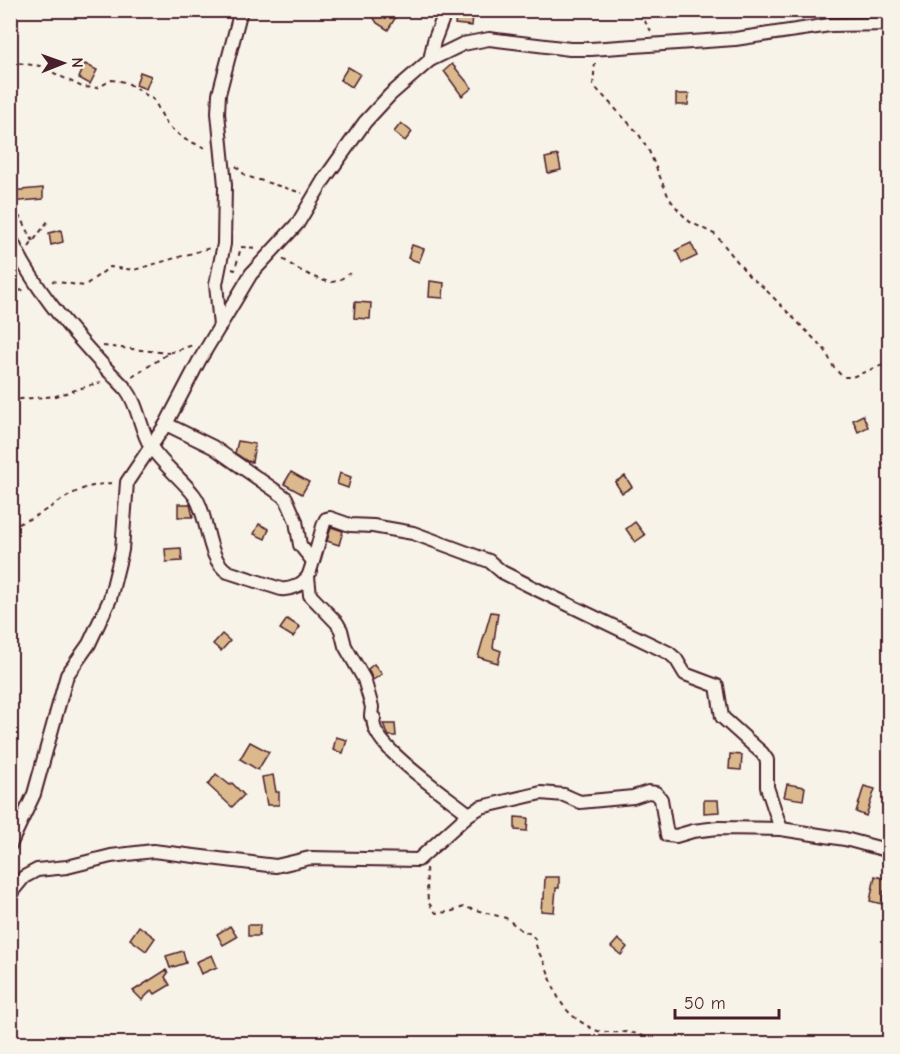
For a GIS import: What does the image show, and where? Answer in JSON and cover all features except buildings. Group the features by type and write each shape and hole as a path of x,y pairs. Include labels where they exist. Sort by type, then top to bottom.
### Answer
{"street":[{"path":"220,326 216,284 224,243 225,185 218,113 219,94 241,10"},
{"path":"430,60 434,41 446,10"},
{"path":"10,845 34,795 67,675 89,644 110,599 122,550 127,482 166,424 199,361 251,274 298,223 313,197 366,122 390,95 430,60 463,44 489,39 570,49 591,49 735,39 830,25 890,24"},
{"path":"10,237 35,282 88,348 127,391 135,405 151,447 194,495 201,506 207,537 222,569 287,590 308,577"},
{"path":"166,424 220,452 286,498 296,521 300,545 312,560"},
{"path":"470,814 395,756 375,732 372,723 374,718 371,716 372,707 364,679 345,646 341,630 310,595 308,577 326,519 330,518 350,525 373,526 413,533 489,561 502,572 669,653 686,674 717,686 722,717 765,756 767,788 782,829"},
{"path":"10,894 24,877 37,870 67,867 111,856 153,851 276,866 310,858 418,860 481,807 541,793 564,795 580,802 613,800 656,793 661,799 665,829 669,836 718,828 782,829 856,841 890,851"}],"path":[{"path":"630,10 642,17 659,44"},
{"path":"591,49 595,63 593,86 638,133 650,151 669,198 680,212 690,222 716,235 749,276 762,286 825,350 840,375 852,377 890,362"},
{"path":"10,62 40,66 82,87 97,88 112,80 126,82 154,100 167,125 184,139 222,154 246,176 313,197"},
{"path":"10,210 22,219 33,241"},
{"path":"21,260 48,221"},
{"path":"35,282 50,281 84,286 111,267 134,270 224,243"},
{"path":"219,266 235,270 241,247 272,250 293,267 329,282 340,280 350,273"},
{"path":"10,399 56,396 116,378 123,383 169,353 194,344"},
{"path":"88,348 109,345 169,353"},
{"path":"10,528 45,511 69,494 84,488 127,482"},
{"path":"418,860 427,869 428,902 433,911 436,913 450,912 464,907 510,920 535,939 536,950 546,967 560,1003 577,1020 596,1031 628,1031 656,1044"}]}
